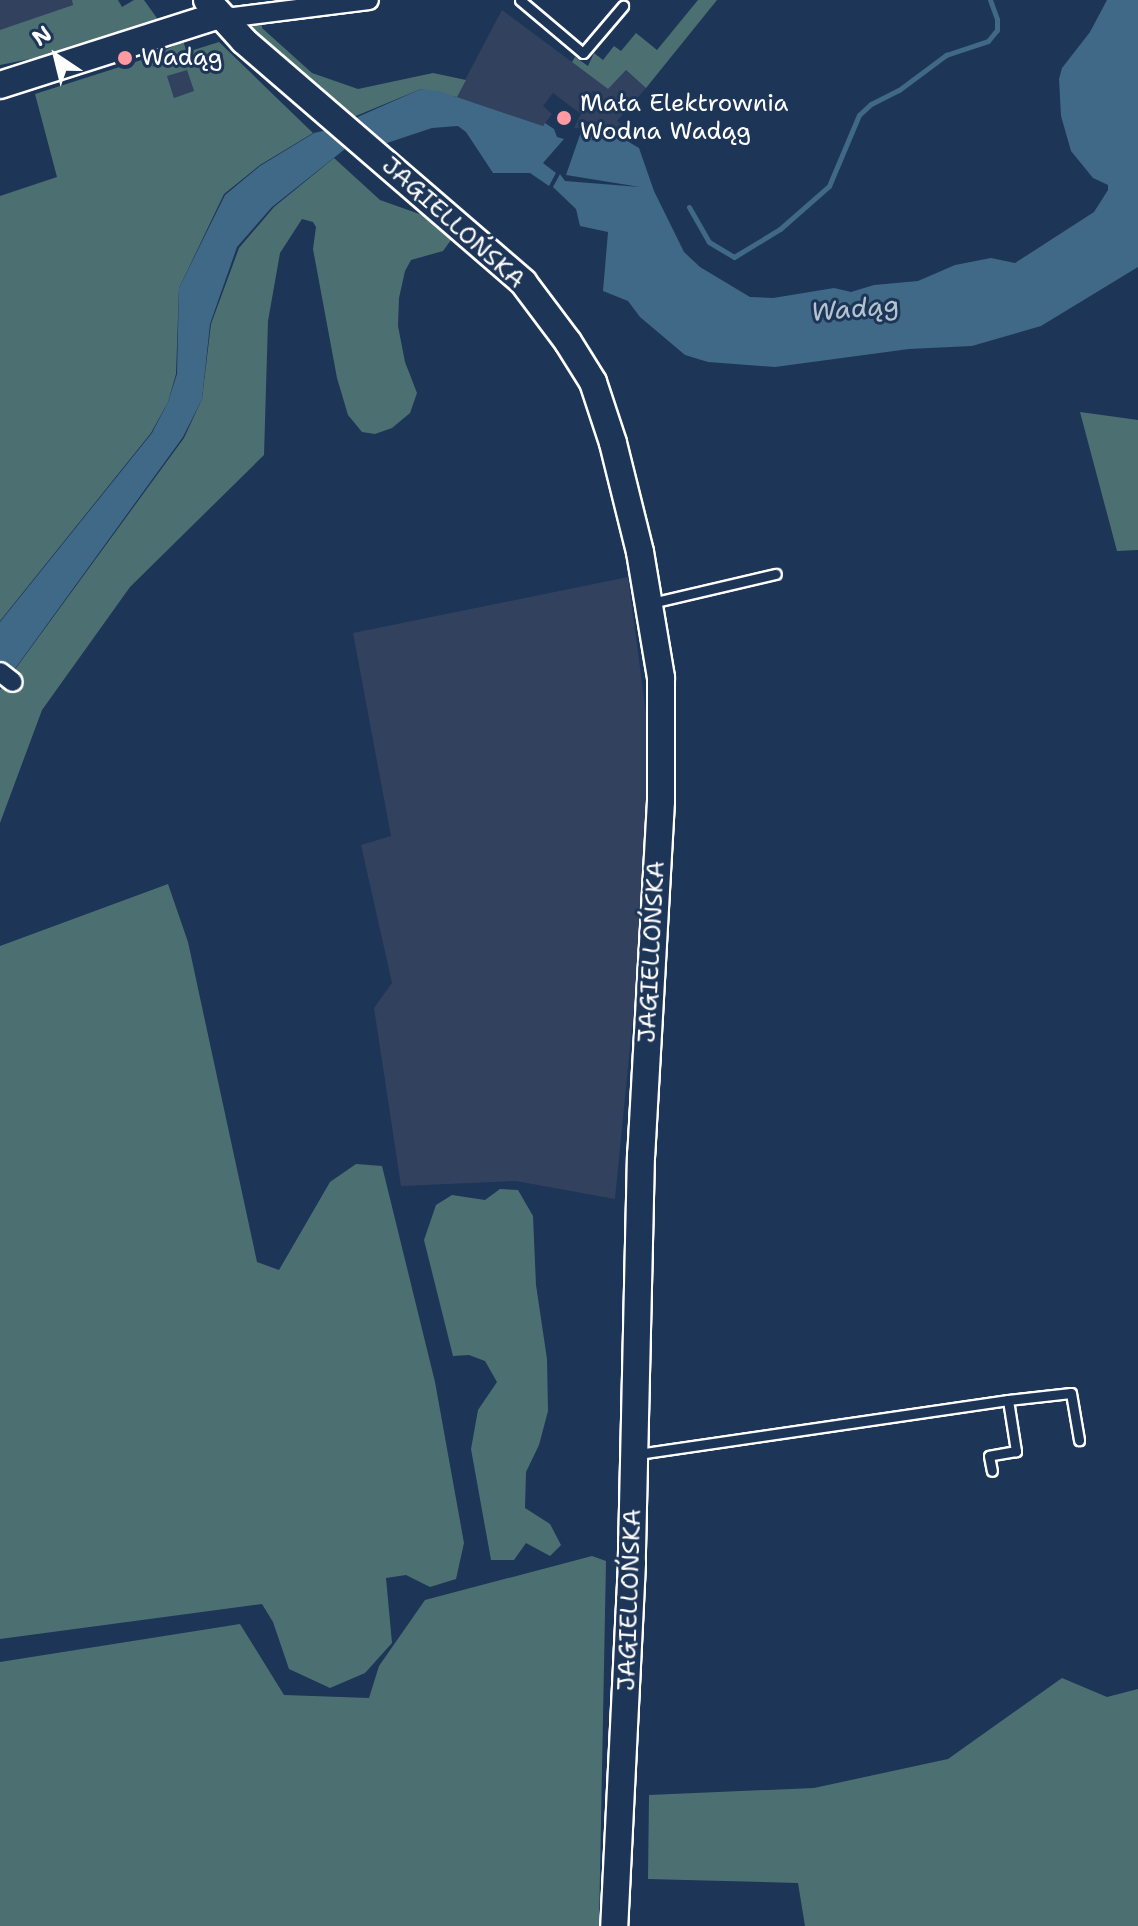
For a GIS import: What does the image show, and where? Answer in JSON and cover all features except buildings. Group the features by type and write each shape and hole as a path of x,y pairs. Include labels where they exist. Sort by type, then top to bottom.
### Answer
{"street":[{"path":"0,85 213,8 234,17 369,0"},
{"name":"JAGIELLOŃSKA","path":"213,8 315,103 523,282 580,360 610,430 650,603 661,678 661,801 641,1154 635,1455 614,1926"}],"lane":[{"path":"520,0 583,53 623,6"},
{"path":"650,603 776,574"},
{"path":"635,1455 1071,1393 1079,1440"},
{"path":"992,1471 989,1456 1016,1451 1008,1400"}],"shaded area":[{"path":"0,0 72,0 73,5 0,31"},
{"path":"502,10 607,88 626,70 646,88 617,121 635,135 629,143 605,128 574,128 581,114 553,93 543,106 552,114 543,126 456,97"},
{"path":"187,69 194,92 174,98 167,75"},
{"path":"628,577 650,743 643,916 615,1199 516,1181 401,1186 374,1008 392,983 361,845 391,836 353,633"}],"green space":[{"path":"72,0 118,0 122,7 134,0 144,0 159,21 55,54 0,65 0,30 73,5"},
{"path":"698,0 717,0 646,88 626,70 608,89 572,62 575,57 588,66 594,53 603,60 614,46 621,51 636,33 657,50"},
{"path":"262,22 262,28 312,73 358,89 433,73 466,80 457,97 421,89 351,118 251,30 253,25"},
{"path":"183,41 187,52 219,42 313,133 260,165 224,194 179,288 176,374 168,402 151,433 0,621 0,196 57,177 35,94 154,56","holes":["187,70 194,91 174,98 167,76"]},
{"path":"334,158 380,200 425,216 451,240 443,251 411,260 405,271 399,298 398,326 405,362 417,393 410,413 392,428 375,434 362,432 348,415 337,378 313,249 316,227 313,222 302,219 280,253 268,321 264,455 130,587 42,710 0,823 0,690 184,438 202,399 211,324 239,248 274,207"},
{"path":"1080,412 1138,420 1138,550 1117,551"},
{"path":"168,884 188,942 257,1262 279,1270 330,1182 356,1164 382,1166 435,1382 464,1543 456,1579 430,1587 406,1575 386,1578 392,1643 365,1673 330,1688 289,1669 273,1622 262,1604 0,1639 0,946"},
{"path":"500,1189 518,1190 533,1216 536,1285 547,1359 548,1411 539,1445 526,1472 525,1508 550,1524 561,1545 550,1556 526,1543 514,1560 491,1560 471,1449 478,1410 497,1382 485,1361 469,1355 453,1356 424,1240 436,1205 452,1195 485,1200"},
{"path":"592,1556 606,1561 599,1926 0,1926 0,1662 240,1624 284,1695 369,1698 379,1666 425,1600"},
{"path":"1062,1678 1107,1697 1138,1689 1138,1926 805,1926 798,1883 648,1879 649,1795 814,1788 948,1759"}],"water":[{"path":"1107,0 1138,0 1138,267 1041,326 972,346 909,349 775,367 708,362 685,355 640,317 628,301 603,291 608,232 580,226 576,209 553,187 560,174 565,181 640,187 566,175 582,129 605,128 639,148 654,191 684,252 700,267 750,297 773,298 834,288 851,292 874,285 918,281 955,265 991,258 1015,263 1094,212 1108,190 1108,185 1093,178 1071,151 1061,116 1059,79 1062,68 1090,32"},
{"path":"421,89 439,91 543,126 545,123 554,129 557,137 564,139 543,163 556,173 549,186 530,173 493,173 466,132 458,126 432,128 384,144 353,119"},
{"path":"327,130 345,149 272,207 237,247 210,324 202,399 183,437 14,670 0,664 0,622 152,433 168,402 177,374 179,288 225,195 260,166 314,133"}],"waterway":[{"path":"689,207 709,242 734,257 780,229 829,186 859,115 871,104 899,90 946,55 988,41 997,30 997,19 990,0"}],"place":[{"name":"Wadąg","path":"125,58"},
{"name":"Mała Elektrownia Wodna Wadąg","path":"564,118"}]}
